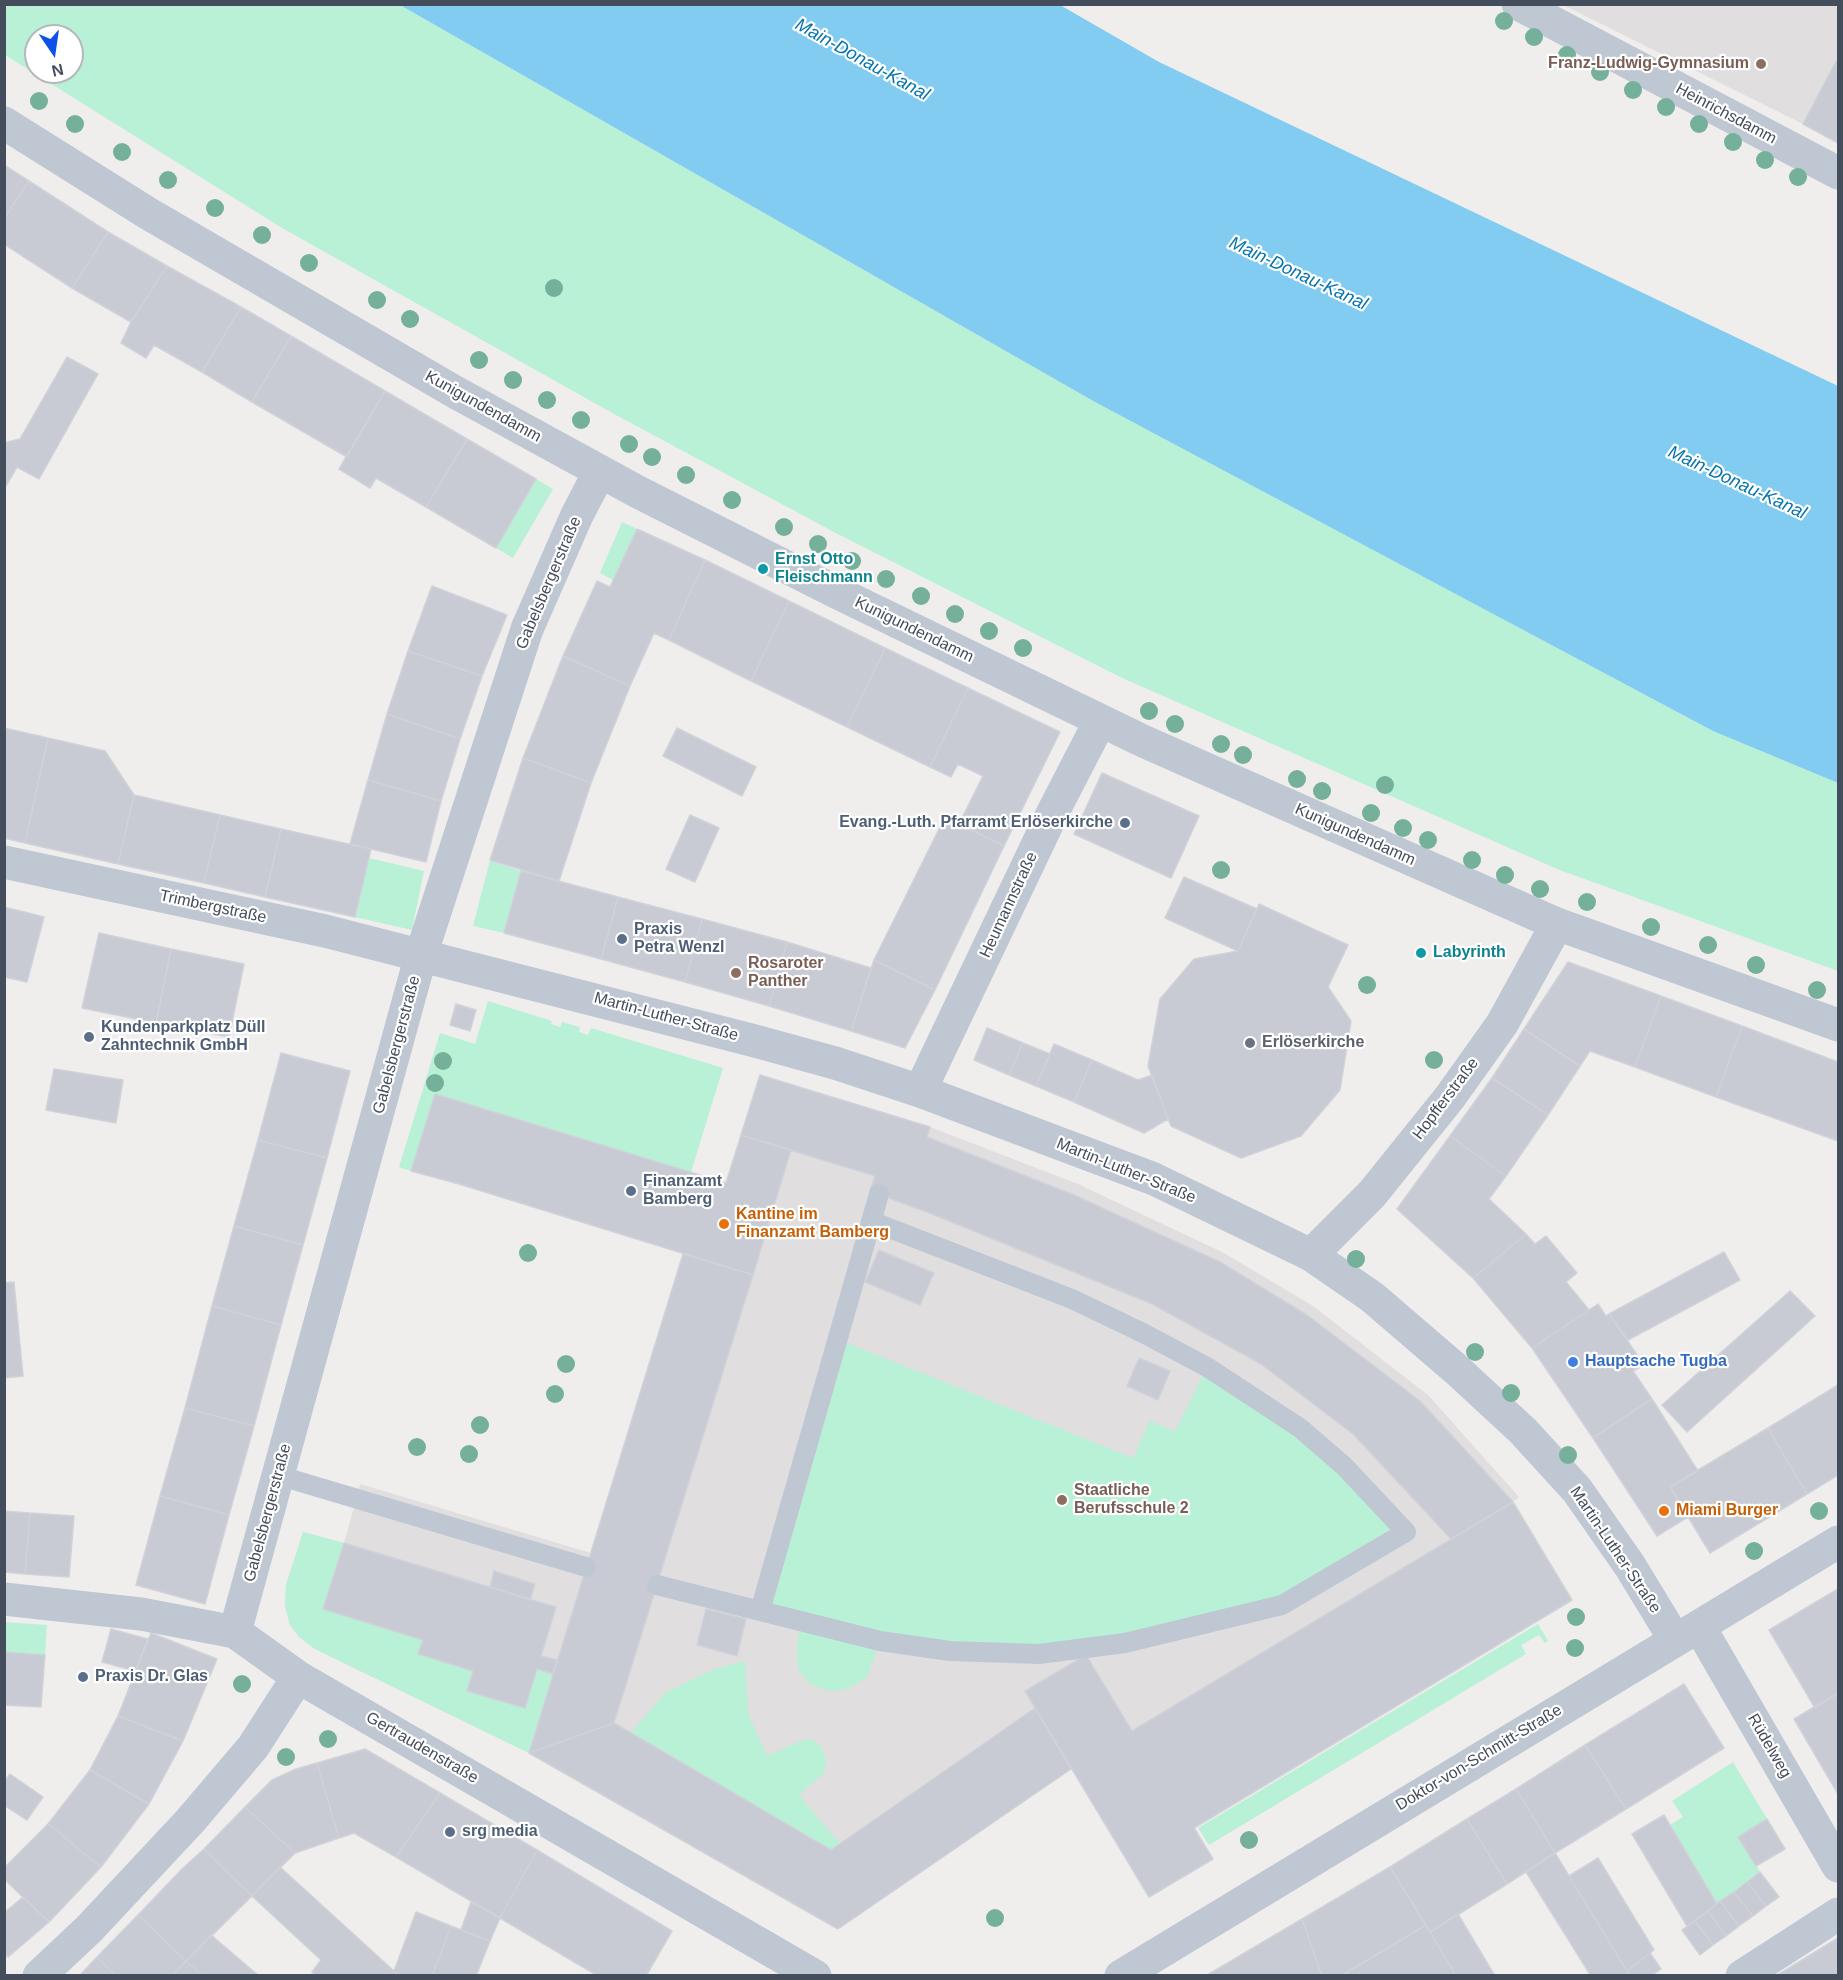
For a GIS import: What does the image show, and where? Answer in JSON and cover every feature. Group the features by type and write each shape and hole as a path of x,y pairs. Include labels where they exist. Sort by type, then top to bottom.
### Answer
{"street":[{"name":"Heinrichsdamm","path":"1518,4 1839,173"},
{"name":"Kunigundendamm","path":"4,123 149,214 455,392 638,492 828,588 1101,721 1557,924 1839,1025"},
{"name":"Gabelsbergerstraße","path":"235,1632 421,955 527,629 577,515 600,471"},
{"name":"Heumannstraße","path":"920,1091 1053,812 1101,721"},
{"name":"Trimbergstraße","path":"4,862 325,931 421,955"},
{"name":"Hopfferstraße","path":"1311,1255 1372,1194 1450,1097 1502,1024 1557,924"},
{"name":"Martin-Luther-Straße","path":"421,955 755,1041 835,1063 920,1091 1154,1179 1311,1255 1372,1297 1457,1370 1523,1431 1577,1490 1630,1566 1687,1633"},
{"name":"Doktor-von-Schmitt-Straße","path":"1121,1976 1839,1542"},
{"name":"Gertraudenstraße","path":"4,1599 141,1614 235,1632 298,1677 815,1976"},
{"name":"Rüdelweg","path":"1687,1633 1839,1866"},
{"path":"39,1976 89,1929 197,1812 253,1746 298,1677"},
{"path":"1742,1976 1839,1914"}],"lane":[{"path":"760,1611 879,1194"},
{"path":"657,1585 880,1641 950,1651 1039,1654 1125,1643 1282,1605 1406,1532 1344,1466 1299,1428 1207,1367 1072,1299 871,1221"},
{"path":"278,1475 586,1567"}],"shaded area":[{"name":"Franz-Ludwig-Gymnasium","path":"1563,5 1838,5 1838,143 1803,124"},
{"name":"Staatliche Berufsschule 2","path":"760,1075 930,1127 1078,1184 1224,1253 1313,1306 1428,1395 1519,1497 1513,1502 1572,1600 1195,1828 1213,1859 1149,1897 1071,1769 838,1929 529,1753 315,1649 299,1637 290,1625 285,1606 286,1585 303,1532 344,1543 360,1484 591,1553 753,1275 791,1150 741,1135"}],"green space":[{"path":"4,5 400,5 1095,402 1713,731 1838,783 1838,971 1557,869 1120,677 832,531 616,415 282,228 51,84 84,84 84,24 24,24 24,67 5,55"},
{"path":"536,479 553,489 513,558 496,548"},
{"path":"622,522 637,529 613,580 600,573"},
{"path":"369,858 424,871 412,930 355,917"},
{"path":"490,860 521,871 504,933 473,926"},
{"path":"488,1001 552,1021 551,1024 560,1027 562,1022 580,1027 579,1032 588,1035 591,1028 723,1068 691,1172 435,1094 411,1171 399,1167 440,1033 475,1044"},
{"path":"837,1339 1133,1458 1150,1420 1175,1432 1207,1367 1250,1394 1406,1532 1282,1605 1039,1654 880,1641 867,1677 848,1689 829,1691 810,1684 798,1669 797,1644 801,1622 760,1611"},
{"path":"303,1532 344,1543 323,1609 423,1640 418,1654 473,1671 467,1691 524,1708 537,1669 553,1674 529,1753 315,1649 299,1637 290,1625 285,1606 286,1585"},
{"path":"4,1622 47,1625 45,1655 5,1652"},
{"path":"1538,1624 1548,1641 1545,1643 1539,1635 1521,1645 1526,1654 1209,1845 1198,1828"},
{"path":"745,1661 748,1713 767,1756 809,1739 818,1743 823,1750 826,1762 824,1773 799,1795 840,1844 831,1850 631,1733 665,1693 712,1670"},
{"path":"1733,1762 1767,1819 1738,1837 1760,1872 1717,1904 1670,1825 1683,1817 1672,1801"}],"water":[{"name":"Main-Donau-Kanal","path":"400,5 1060,5 1159,62 1838,386 1838,783 1713,731 1095,402"}],"building":[{"path":"1836,61 1838,63 1838,143 1803,124"},
{"path":"4,165 29,181 4,219"},
{"path":"29,181 108,232 72,288 4,244 4,219"},
{"path":"108,232 167,266 131,322 72,288"},
{"path":"167,266 241,307 202,372 154,345 146,358 121,343 131,322"},
{"path":"241,307 291,336 252,402 202,372"},
{"path":"291,336 385,391 347,457 252,402"},
{"path":"67,357 98,374 39,479 17,467 6,486 4,443 20,439"},
{"path":"385,391 467,439 426,507 376,478 370,488 339,469"},
{"path":"467,439 536,479 496,548 426,507"},
{"path":"637,529 705,560 669,640 654,633 630,686 563,656 597,581 610,587"},
{"path":"705,560 789,601 751,681 669,640"},
{"path":"432,586 507,615 482,676 408,651"},
{"path":"789,601 885,648 847,727 751,681"},
{"path":"885,648 968,688 930,767 847,727"},
{"path":"408,651 482,676 460,739 387,714"},
{"path":"563,656 630,686 591,783 523,758"},
{"path":"968,688 1060,732 1004,846 959,824 983,776 958,764 951,777 930,767"},
{"path":"387,714 460,739 441,801 368,780"},
{"path":"4,728 48,738 25,843 4,838"},
{"path":"677,728 756,767 742,796 663,756"},
{"path":"48,738 105,751 134,795 118,864 25,843"},
{"path":"523,758 591,783 559,881 490,860"},
{"path":"1102,773 1199,816 1171,878 1074,834"},
{"path":"368,780 441,801 426,862 350,844"},
{"path":"134,795 220,815 204,883 118,864"},
{"path":"220,815 281,829 265,897 204,883"},
{"path":"690,815 719,828 695,882 666,869"},
{"path":"945,817 1004,846 935,990 874,960"},
{"path":"281,829 371,849 355,917 265,897"},
{"path":"521,871 618,897 601,959 504,933"},
{"path":"1184,877 1257,909 1238,951 1165,918"},
{"path":"618,897 702,919 685,982 601,959"},
{"name":"Erlöserkirche","path":"1259,904 1348,945 1328,987 1351,1021 1340,1090 1301,1136 1241,1158 1171,1126 1148,1066 1160,999 1194,959 1238,951"},
{"path":"4,907 44,917 27,982 4,977"},
{"path":"702,919 787,942 769,1006 685,982"},
{"path":"99,933 171,949 156,1023 82,1008"},
{"path":"787,942 871,968 851,1031 769,1006"},
{"path":"171,949 244,964 229,1037 156,1023"},
{"path":"874,960 935,990 905,1048 851,1031"},
{"path":"1568,962 1661,996 1635,1067 1590,1051 1580,1066 1524,1029"},
{"path":"1661,996 1742,1026 1716,1097 1635,1067"},
{"path":"456,1004 476,1010 470,1031 450,1025"},
{"path":"1742,1026 1838,1062 1838,1141 1716,1097"},
{"path":"987,1028 1023,1043 1009,1075 974,1060"},
{"path":"1524,1029 1580,1066 1548,1115 1492,1078"},
{"path":"1023,1043 1050,1054 1036,1086 1009,1075"},
{"path":"1054,1044 1092,1060 1074,1102 1036,1086"},
{"path":"281,1053 350,1071 327,1158 258,1140"},
{"path":"1092,1060 1138,1080 1152,1075 1168,1119 1144,1133 1074,1102"},
{"path":"54,1069 123,1080 116,1123 46,1110"},
{"path":"760,1075 930,1127 927,1137 1074,1195 1220,1262 1307,1315 1420,1401 1513,1502 1451,1539 1353,1434 1261,1364 1152,1304 870,1191 875,1176 741,1135"},
{"path":"1492,1078 1548,1115 1506,1176 1450,1136"},
{"name":"Finanzamt Bamberg","path":"435,1094 726,1183 741,1135 791,1150 753,1275 411,1171"},
{"path":"1450,1136 1506,1176 1489,1199 1526,1234 1473,1278 1397,1209"},
{"path":"258,1140 327,1158 303,1245 234,1226"},
{"path":"234,1226 303,1245 281,1325 212,1306"},
{"path":"1526,1234 1535,1244 1546,1236 1577,1273 1566,1282 1589,1310 1532,1348 1473,1278"},
{"path":"879,1250 934,1273 920,1305 865,1282"},
{"path":"1724,1252 1740,1280 1628,1340 1609,1314"},
{"path":"683,1254 753,1275 614,1723 529,1753"},
{"path":"14,1282 23,1376 4,1378 4,1283"},
{"path":"1790,1291 1815,1316 1687,1432 1662,1405"},
{"path":"1598,1304 1606,1316 1609,1314 1644,1365 1633,1371 1652,1399 1593,1438 1532,1348"},
{"path":"212,1306 281,1325 254,1426 185,1408"},
{"path":"1139,1358 1170,1371 1158,1400 1127,1386"},
{"path":"1838,1385 1838,1475 1807,1494 1768,1428"},
{"path":"1652,1399 1698,1471 1670,1487 1688,1517 1657,1536 1593,1438"},
{"path":"185,1408 254,1426 229,1515 160,1496"},
{"path":"1768,1428 1807,1494 1710,1553 1670,1487"},
{"path":"160,1496 229,1515 205,1604 136,1585"},
{"path":"1513,1502 1572,1600 1194,1828 1213,1859 1149,1897 1025,1691 1086,1655 1132,1731"},
{"path":"4,1511 30,1513 25,1574 4,1572"},
{"path":"30,1513 74,1516 69,1577 25,1574"},
{"path":"344,1543 556,1607 541,1656 557,1660 553,1674 537,1669 525,1708 467,1691 473,1671 418,1654 423,1640 323,1609"},
{"path":"494,1571 535,1584 530,1600 490,1587"},
{"path":"1838,1589 1838,1693 1815,1708 1769,1630"},
{"path":"706,1609 746,1619 737,1656 697,1645"},
{"path":"111,1629 148,1639 135,1671 102,1662"},
{"path":"151,1633 217,1659 183,1741 118,1716"},
{"path":"4,1652 45,1655 41,1707 4,1705"},
{"path":"1684,1684 1724,1748 1626,1809 1585,1745"},
{"path":"1838,1693 1838,1794 1794,1719"},
{"path":"1035,1708 1071,1769 838,1929 529,1753 614,1723 831,1850"},
{"path":"118,1716 183,1741 149,1804 90,1770"},
{"path":"1585,1745 1626,1809 1555,1853 1516,1789"},
{"path":"365,1749 440,1793 396,1857 354,1833 339,1838 317,1763"},
{"path":"317,1763 339,1838 295,1853 245,1807 272,1780 296,1769"},
{"path":"90,1770 149,1804 101,1867 48,1824"},
{"path":"10,1774 43,1797 27,1820 4,1805 4,1782"},
{"path":"1516,1789 1555,1853 1507,1884 1467,1819"},
{"path":"440,1793 537,1850 500,1918 396,1857"},
{"path":"245,1807 295,1853 252,1896 204,1849"},
{"path":"1664,1815 1717,1904 1687,1926 1632,1834"},
{"path":"1467,1819 1507,1884 1430,1932 1390,1867"},
{"path":"1767,1819 1785,1849 1756,1866 1738,1837"},
{"path":"48,1824 101,1867 49,1922 4,1879 4,1868"},
{"path":"204,1849 252,1896 186,1961 138,1915"},
{"path":"537,1850 672,1931 646,1976 598,1976 500,1918"},
{"path":"1555,1853 1630,1976 1591,1976 1526,1872"},
{"path":"1598,1858 1654,1950 1627,1971 1569,1876"},
{"path":"280,1867 399,1976 316,1976 312,1972 321,1960 252,1896"},
{"path":"1390,1867 1426,1925 1341,1976 1322,1976 1302,1919"},
{"path":"1760,1872 1779,1897 1766,1906 1747,1882"},
{"path":"1747,1882 1766,1906 1753,1916 1734,1892"},
{"path":"1734,1892 1753,1916 1739,1926 1720,1901"},
{"path":"23,1897 49,1922 8,1957 4,1951 4,1913"},
{"path":"1720,1901 1739,1926 1726,1936 1708,1911"},
{"path":"471,1902 500,1918 490,1941 461,1930"},
{"path":"1708,1911 1726,1936 1713,1945 1695,1921"},
{"path":"416,1912 451,1926 432,1976 399,1976 394,1971"},
{"path":"1458,1914 1495,1976 1456,1976 1430,1932"},
{"path":"138,1915 186,1961 172,1976 116,1976 97,1957"},
{"path":"1302,1919 1322,1976 1210,1976 1209,1974"},
{"path":"1695,1921 1713,1945 1700,1955 1682,1930"},
{"path":"1426,1925 1456,1976 1349,1976 1347,1972"},
{"path":"451,1926 490,1941 476,1976 432,1976"},
{"path":"211,1935 259,1976 203,1976 186,1961"},
{"path":"1838,1938 1838,1976 1776,1976"},
{"path":"1650,1953 1661,1969 1651,1976 1630,1976 1627,1971"},
{"path":"97,1957 116,1976 79,1976"},
{"path":"186,1961 203,1976 172,1976"}],"place":[{"name":"Franz-Ludwig-Gymnasium","path":"1761,64"},
{"name":"Ernst Otto Fleischmann","path":"763,569"},
{"name":"Evang.-Luth. Pfarramt Erlöserkirche","path":"1125,823"},
{"name":"Praxis Petra Wenzl","path":"622,939"},
{"name":"Labyrinth","path":"1421,953"},
{"name":"Rosaroter Panther","path":"736,973"},
{"name":"Kundenparkplatz Düll Zahntechnik GmbH","path":"89,1037"},
{"name":"Erlöserkirche","path":"1250,1043"},
{"name":"Finanzamt Bamberg","path":"631,1191"},
{"name":"Kantine im Finanzamt Bamberg","path":"724,1224"},
{"name":"Hauptsache Tugba","path":"1573,1362"},
{"name":"Staatliche Berufsschule 2","path":"1062,1500"},
{"name":"Miami Burger","path":"1664,1511"},
{"name":"Praxis Dr. Glas","path":"83,1677"},
{"name":"srg media","path":"450,1832"}]}
